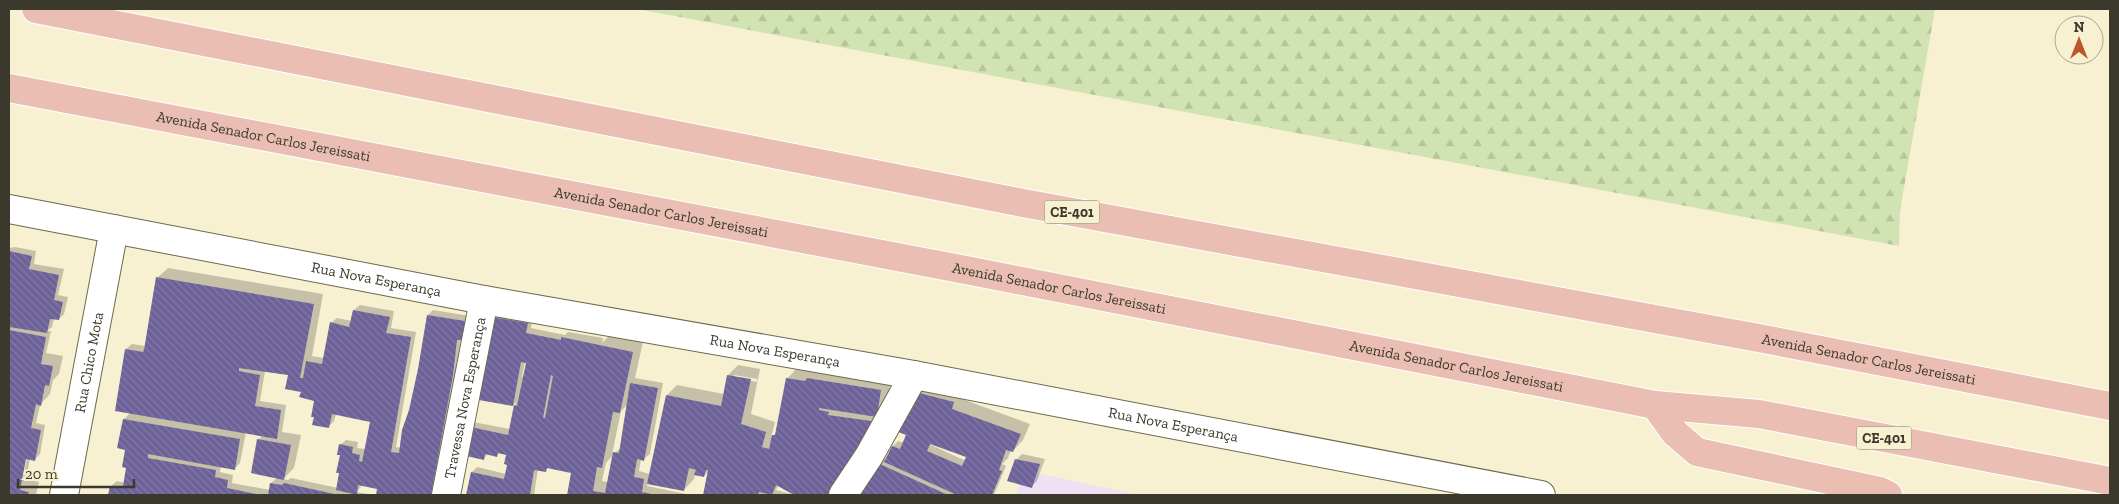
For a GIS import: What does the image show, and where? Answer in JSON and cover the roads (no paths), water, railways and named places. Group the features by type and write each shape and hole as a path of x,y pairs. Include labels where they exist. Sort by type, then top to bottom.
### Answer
{"main road":[{"name":"Avenida Senador Carlos Jereissati","path":"36,9 1023,203 1755,337 2110,406"},
{"name":"Avenida Senador Carlos Jereissati","path":"9,88 971,271 1656,405 1758,414 2110,482"},
{"path":"1656,405 1675,434 1697,452 1880,491 1888,495"}],"street":[{"name":"Rua Nova Esperança","path":"9,209 484,300 914,375 1541,495"},
{"name":"Rua Chico Mota","path":"64,495 114,230"},
{"name":"Travessa Nova Esperança","path":"446,495 484,300"},
{"path":"844,495 869,456 914,375"}]}
